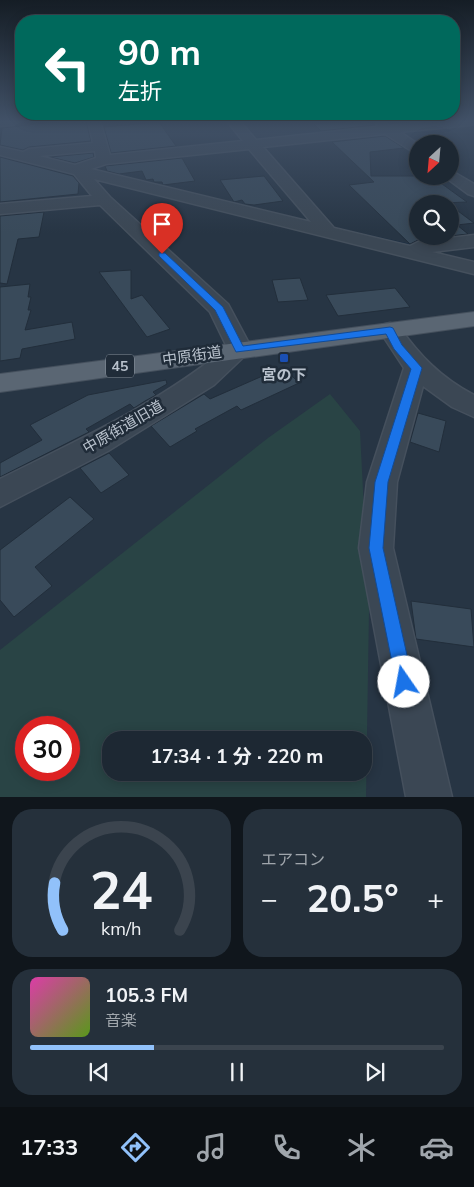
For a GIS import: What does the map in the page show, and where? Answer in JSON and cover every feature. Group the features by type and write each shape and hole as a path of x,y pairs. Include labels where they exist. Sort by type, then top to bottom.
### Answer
{"main road":[{"name":"中原街道","path":"0,383 474,319"}],"street":[{"path":"32,158 324,227 402,250 474,268"},
{"path":"79,169 104,160 122,158"},
{"path":"264,158 324,227"},
{"path":"79,169 104,200 220,309 240,350"},
{"path":"459,180 474,191"},
{"path":"0,208 104,200"},
{"path":"402,250 474,240"},
{"path":"390,330 398,347 416,368 474,407"},
{"name":"中原街道旧道","path":"0,494 98,443 205,379 240,350"},
{"path":"416,368 382,482 376,548 429,797"}],"green space":[{"path":"330,394 360,431 369,609 367,731 102,731 102,781 366,781 366,797 0,797 0,650 268,438"}],"building":[{"path":"0,158 73,176 79,183 78,194 0,202"},
{"path":"55,158 90,158 75,163"},
{"path":"182,158 195,181 163,185 162,182 154,182 153,179 146,180 142,171 119,174 107,171 105,166"},
{"path":"349,158 370,158 371,176 409,176 409,185 443,185 457,195 409,195 409,243 349,185 374,182"},
{"path":"264,176 283,201 254,205 245,204 242,200 234,202 220,180"},
{"path":"459,196 467,202 459,202"},
{"path":"44,212 39,237 18,239 7,284 0,283 0,216"},
{"path":"459,212 474,223 459,225"},
{"path":"459,227 468,234 459,235"},
{"path":"131,270 131,299 142,295 170,329 147,337 99,272"},
{"path":"300,278 308,300 278,302 272,280"},
{"path":"30,284 28,297 31,297 28,310 31,310 25,330 72,322 75,339 22,349 20,358 0,361 0,287"},
{"path":"395,288 410,307 338,316 326,295"},
{"path":"283,367 299,383 241,410 237,406 195,429 197,431 170,447 151,426 204,394 210,399"},
{"path":"166,380 167,384 153,392 156,395 134,408 130,404 86,429 89,432 0,477 0,463 42,440 30,425 88,395"},
{"path":"418,413 446,421 439,452 410,442"},
{"path":"109,453 129,475 101,493 80,468"},
{"path":"70,497 94,519 35,567 52,586 14,617 0,600 0,550"},
{"path":"411,601 471,609 474,647 416,639"}],"waterway":[{"path":"288,217 415,247"}],"place":[{"name":"宮の下","path":"284,358"}],"route":[{"path":"162,254 220,309 230,326 240,350 390,330 398,347 416,368 382,482 376,548 404,682"}]}
